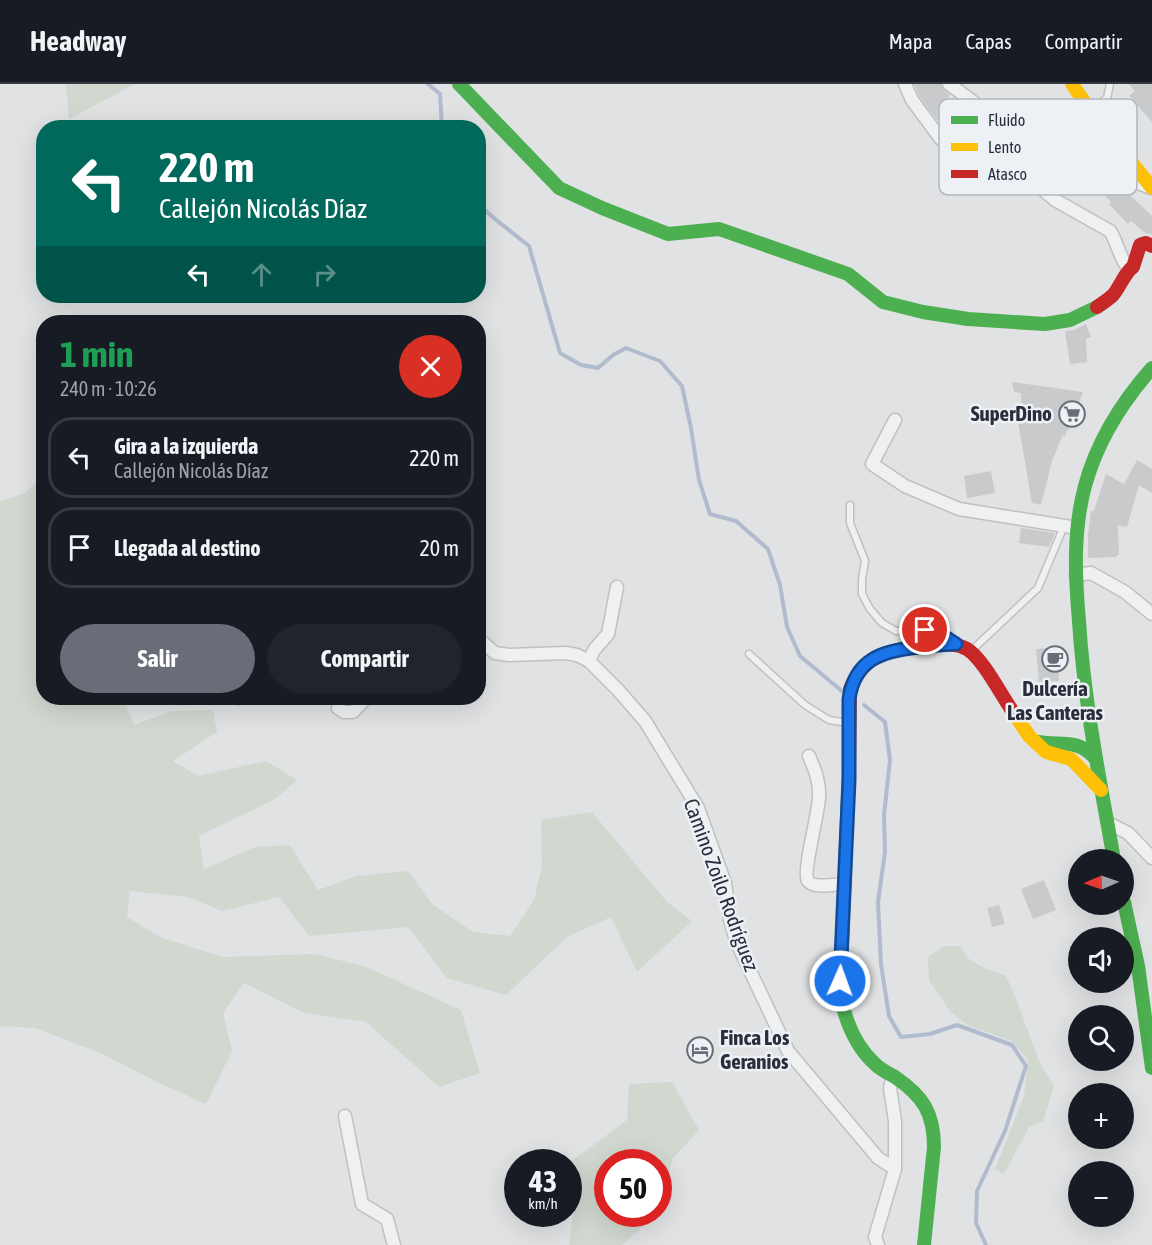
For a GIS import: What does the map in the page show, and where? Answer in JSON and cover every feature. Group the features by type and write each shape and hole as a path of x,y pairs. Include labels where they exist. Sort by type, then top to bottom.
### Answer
{"main road":[{"path":"459,84 559,188 668,234 719,230 848,274 882,302 923,312 968,319 1045,324 1070,320 1096,308 1112,296 1136,262 1140,245 1146,243 1152,246"},
{"path":"1072,84 1082,99"},
{"path":"1137,169 1152,188"},
{"path":"1112,849 1091,748 1071,527 1092,464 1107,432 1125,402 1152,368"},
{"path":"924,1245 935,1133 933,1122 928,1109 913,1090 877,1066 870,1058 854,1035 843,1011 840,981 849,780 849,699 854,679 860,670 874,658 887,652 897,649 956,644 971,651 978,659 1029,736 1046,752 1071,759 1101,790"},
{"path":"1069,742 1089,716"},
{"path":"1037,742 1054,744 1069,742 1091,748"},
{"path":"1071,759 1091,748"},
{"path":"1127,915 1138,966 1152,1068"}],"street":[{"path":"905,84 912,100 939,137"},
{"path":"949,84 969,99"},
{"path":"1137,182 1152,188"},
{"path":"1049,195 1110,231 1129,269"},
{"path":"895,420 872,464 905,486 959,509 1071,527"},
{"path":"1076,575 1091,573 1125,592 1152,614"},
{"path":"589,661 594,650 608,634 617,587"},
{"name":"Camino Zoilo Rodríguez","path":"486,645 495,653 509,655 566,653 577,655 589,661 645,721 698,808 724,883 729,920 736,941 788,1051 878,1158 895,1169"},
{"path":"339,705 338,708 344,712 353,712 360,705"},
{"path":"809,756 817,775 819,797 807,880 815,885 844,884"},
{"path":"1108,823 1128,833 1152,858"},
{"path":"878,1245 875,1237 895,1169 895,1121 890,1088 894,1076"},
{"path":"345,1116 362,1204 387,1219 394,1245"}],"lane":[{"path":"1106,99 1110,84"},
{"path":"850,505 850,523 865,561 862,594 870,609 882,623 896,631 925,630 942,635 956,644"},
{"path":"971,651 1038,588 1071,527"},
{"path":"749,654 805,705 829,720 849,723"}],"shaded area":[{"path":"66,84 133,84 133,85 69,119"},
{"path":"36,483 36,705 126,705 134,725 172,711 213,710 217,732 173,761 198,776 266,761 297,780 275,799 199,836 204,869 255,847 290,845 318,890 357,876 408,871 432,904 473,932 510,936 534,900 542,866 541,820 592,812 667,902 692,921 637,972 611,917 567,937 506,995 447,978 408,927 309,936 279,897 222,911 188,897 130,891 127,917 160,937 222,957 316,954 366,967 461,1010 480,1073 439,1087 366,1022 304,1013 244,983 223,1013 232,1051 206,1104 103,1054 35,1028 0,1026 0,501 23,494"},
{"path":"944,946 960,946 969,959 984,968 1006,976 1039,1061 1054,1086 1043,1122 1029,1127 1004,1174 995,1169 1024,1096 1028,1060 1012,1041 967,1025 949,1010 929,980 928,957"},
{"path":"672,1082 699,1130 672,1162 672,1149 594,1149 594,1227 642,1227 622,1245 569,1245 571,1227 582,1227 582,1153 627,1120 629,1084"}],"building":[{"path":"914,84 941,84 950,95 947,99 939,99 939,122 919,96"},
{"path":"1129,84 1152,84 1152,122 1137,105 1137,99 1132,99 1129,96 1135,91"},
{"path":"1104,195 1130,195 1152,216 1152,234 1145,233 1131,221 1128,224 1109,204 1111,202"},
{"path":"1086,324 1091,337 1086,339 1087,362 1070,364 1065,331 1074,330"},
{"path":"1012,382 1083,392 1068,431 1065,436 1063,435 1052,461 1041,505 1032,503 1018,422 1022,422 1021,393 1014,392"},
{"path":"1137,460 1152,469 1152,493 1139,485 1127,527 1118,525 1119,555 1088,558 1091,511 1094,511 1106,474 1124,484"},
{"path":"991,471 995,493 967,498 964,476"},
{"path":"1021,528 1054,533 1049,547 1019,543"},
{"path":"1056,647 1059,681 1039,682 1036,649"},
{"path":"1044,880 1056,910 1033,919 1021,889"},
{"path":"999,905 1005,924 992,927 987,908"}],"waterway":[{"path":"428,84 440,94 442,120"},
{"path":"486,211 529,246 560,353 581,365 598,368 613,355 626,348 660,361 682,386 699,480 710,514 736,521 768,549 780,585 787,627 800,656 843,692"},
{"path":"864,705 885,722 890,760 884,815 885,852 878,902 881,964 889,1016 901,1037 930,1034 957,1025 1012,1045 1026,1066 1005,1131 977,1191 976,1223 986,1245"}],"traffic: fast":[{"path":"459,84 559,188 668,234 719,229 848,274 883,302 923,312 968,319 1045,324 1070,320 1097,307"},
{"path":"1112,849 1093,741 1081,651 1076,553 1078,519 1085,486 1096,453 1121,408 1152,368"},
{"path":"1038,742 1075,745 1095,758"},
{"path":"849,769 840,994 856,1041 877,1066 913,1091 929,1115 934,1147 924,1245"},
{"path":"1127,915 1138,966 1152,1068"}],"traffic: slow":[{"path":"1072,84 1082,99"},
{"path":"1137,169 1152,188"},
{"path":"1011,709 1029,736 1046,752 1071,759 1101,790"}],"traffic: jam":[{"path":"1097,307 1113,295 1127,272 1133,267 1140,245 1146,243 1152,246"},
{"path":"849,769 850,689 863,668 880,655 901,649 947,644 967,649 979,660 1011,709"}],"place":[{"name":"SuperDino","path":"1072,414"},
{"name":"Dulcería Las Canteras","path":"1055,659"},
{"name":"Finca Los Geranios","path":"700,1050"}],"route":[{"path":"840,981 849,780 850,689 860,670 874,658 887,652 897,649 956,644 942,635 925,630"}]}
